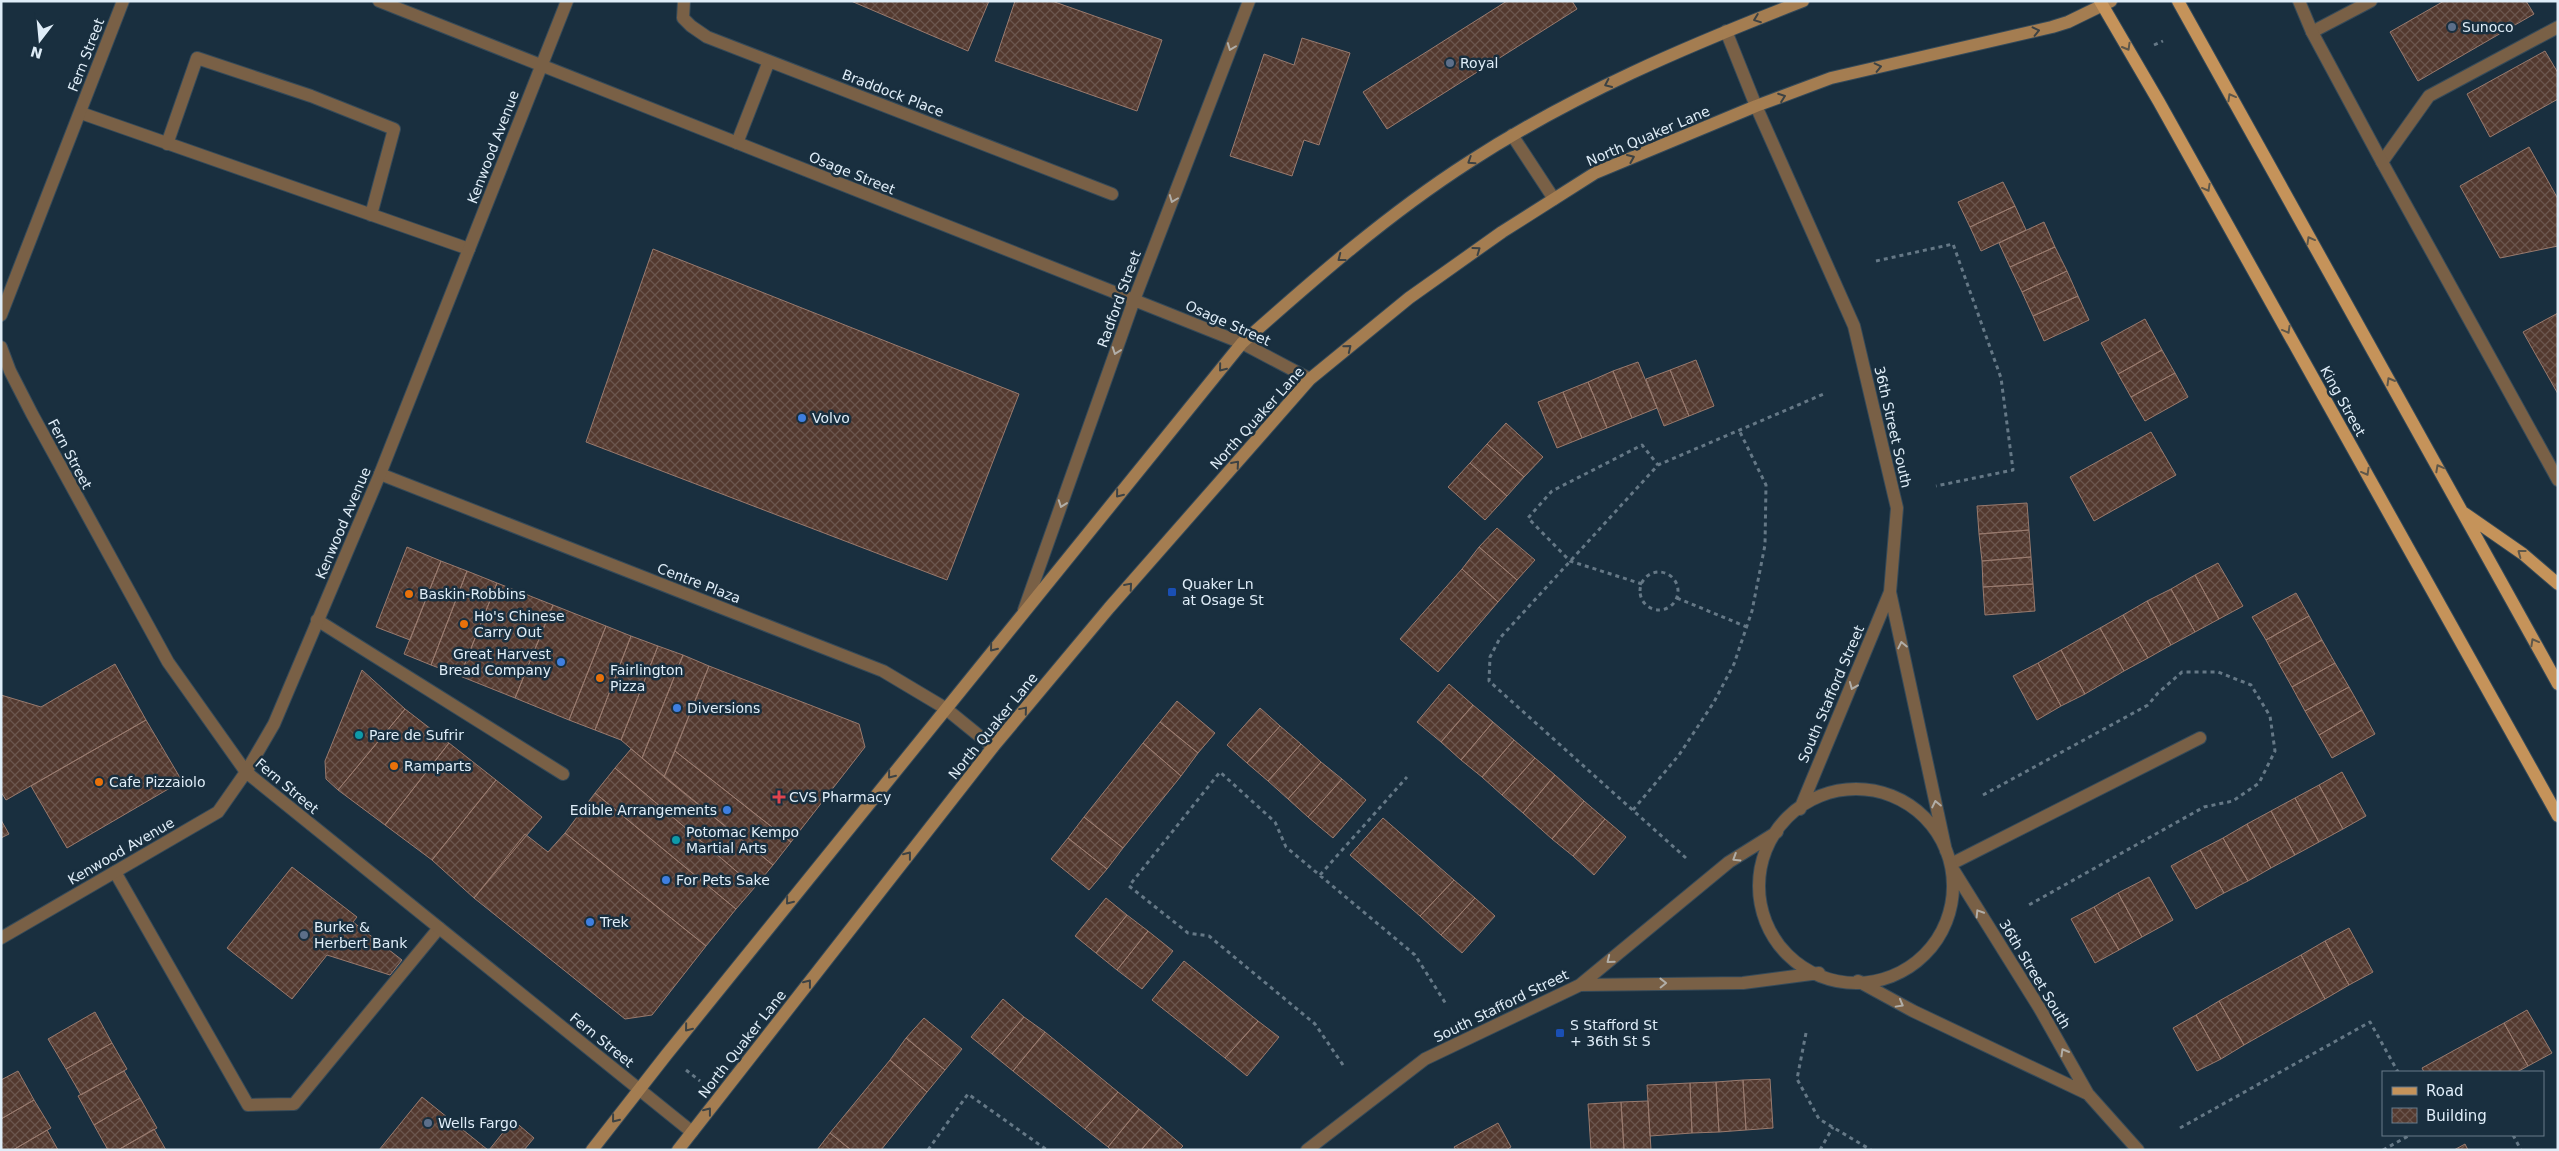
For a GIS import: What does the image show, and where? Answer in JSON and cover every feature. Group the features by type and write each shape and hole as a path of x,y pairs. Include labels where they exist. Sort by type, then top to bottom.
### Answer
{"main road":[{"path":"592,1150 638,1089 1024,610 1242,344 1314,280 1399,213 1468,163 1512,135 1598,88 1726,31 1803,1"},
{"path":"2178,1 2558,684"},
{"name":"North Quaker Lane","path":"678,1150 993,748 1109,608 1310,379 1409,298 1502,232 1595,173 1756,106 1830,78 2052,27 2104,3"},
{"name":"King Street","path":"2104,3 2558,816"},
{"path":"2462,511 2523,554 2558,584"}],"street":[{"name":"Fern Street","path":"1,316 123,1"},
{"name":"Osage Street","path":"379,1 1134,300 1242,344 1310,379"},
{"name":"Kenwood Avenue","path":"1,938 218,812 246,772 274,724 380,474 567,1"},
{"name":"Braddock Place","path":"684,1 683,18 690,26 707,37 1112,194"},
{"name":"Radford Street","path":"1024,610 1134,300 1249,1"},
{"path":"2299,1 2312,32 2382,162 2558,480"},
{"path":"2312,32 2371,1"},
{"path":"2382,162 2430,96 2558,27"},
{"name":"36th Street South","path":"1726,31 1756,106 1854,326 1896,508 1890,592 1946,851"},
{"path":"167,144 196,58 311,96 394,128 371,215"},
{"path":"737,143 769,61"},
{"path":"81,113 469,249"},
{"path":"1512,135 1554,199"},
{"name":"Fern Street","path":"1,347 32,414 168,662 246,772 692,1132"},
{"name":"Centre Plaza","path":"380,474 883,671 945,708 993,748"},
{"name":"South Stafford Street","path":"1800,809 1890,592"},
{"path":"317,620 563,774"},
{"path":"1777,832 1759,868 1763,919 1792,961 1839,982 1890,978 1932,950 1954,904 1954,867 2200,738"},
{"name":"36th Street South","path":"1777,832 1782,821 1823,792 1874,789 1920,810 2040,1009 2088,1094 2138,1150"},
{"name":"South Stafford Street","path":"1307,1150 1425,1059 1580,985 1729,862 1777,832"},
{"path":"115,872 248,1105 294,1104 438,928"},
{"path":"1580,985 1743,983 1819,973"},
{"name":"36th Street South","path":"1858,981 1913,1012 2088,1094"}],"path":[{"path":"1876,261 1953,244 2000,378 2013,470 1936,486"},
{"path":"1686,858 1489,682 1490,657 1500,638 1658,465 1826,393"},
{"path":"1633,810 1678,755 1714,702 1734,664 1752,611 1764,545 1766,485 1739,430"},
{"path":"1642,584 1570,561 1528,518 1552,491 1642,445 1658,465"},
{"path":"1664,573 1670,575 1677,585 1677,598 1669,608 1652,609 1643,602 1640,596 1642,584 1650,575 1664,573"},
{"path":"1677,598 1747,627"},
{"path":"1343,1066 1315,1024 1209,936 1188,932 1128,886 1220,772 1275,822 1286,847 1415,955 1446,1004"},
{"path":"1320,875 1408,777"},
{"path":"2180,1128 2370,1022 2397,1071"},
{"path":"1806,1032 1797,1079 1819,1119 1871,1150"},
{"path":"686,1070 703,1083"},
{"path":"928,1150 968,1094 1047,1150"},
{"path":"1820,1150 1833,1127"},
{"path":"2383,1150 2408,1136"},
{"path":"2514,1136 2521,1150"}],"building":[{"path":"851,1 989,1 968,51"},
{"path":"1015,1 1052,1 1162,40 1137,111 995,61"},
{"name":"Royal","path":"1507,1 1572,1 1577,9 1387,129 1363,92"},
{"path":"2444,1 2526,1 2534,14 2418,81 2390,32"},
{"path":"1302,38 1350,53 1319,145 1304,140 1292,176 1230,156 1264,54 1294,65"},
{"path":"2545,51 2558,73 2558,99 2490,137 2467,94"},
{"path":"2529,147 2558,199 2558,246 2500,258 2460,186"},
{"path":"2003,182 2015,206 1970,227 1958,202"},
{"path":"2015,206 2026,230 1981,251 1970,227"},
{"path":"2044,222 2055,247 2010,267 1999,243"},
{"path":"2055,247 2067,271 2022,292 2010,267"},
{"name":"Volvo","path":"653,249 1019,394 947,580 586,442"},
{"path":"2067,271 2078,296 2033,316 2022,292"},
{"path":"2078,296 2089,320 2044,341 2033,316"},
{"path":"2558,313 2558,394 2523,332"},
{"path":"2145,319 2162,350 2118,374 2101,343"},
{"path":"2162,350 2175,373 2131,397 2118,374"},
{"path":"1696,360 1714,406 1689,416 1670,370"},
{"path":"1638,362 1657,408 1632,418 1613,371"},
{"path":"1670,370 1689,416 1664,426 1646,379"},
{"path":"1613,371 1632,418 1607,428 1588,382"},
{"path":"2175,373 2188,397 2145,421 2131,397"},
{"path":"1588,382 1607,428 1582,438 1563,392"},
{"path":"1563,392 1582,438 1557,448 1538,402"},
{"path":"1506,423 1543,457 1524,477 1487,444"},
{"path":"2151,432 2176,475 2094,521 2070,477"},
{"path":"1487,444 1524,477 1507,496 1470,463"},
{"path":"1470,463 1507,496 1485,520 1448,487"},
{"path":"2027,503 2029,530 1979,534 1977,506"},
{"path":"1497,528 1535,560 1517,580 1479,547"},
{"path":"2029,530 2031,557 1982,561 1979,534"},
{"name":"Baskin-Robbins","path":"407,547 441,561 410,640 376,627"},
{"path":"1479,547 1517,580 1498,602 1462,569"},
{"path":"2031,557 2033,584 1983,587 1982,561"},
{"path":"441,561 467,571 431,665 404,654"},
{"path":"2218,563 2243,606 2219,619 2195,575"},
{"path":"1462,569 1498,602 1438,672 1400,639"},
{"name":"Ho's Chinese Carry Out","path":"467,571 497,583 460,676 431,665"},
{"path":"2195,575 2219,619 2195,632 2171,589"},
{"path":"497,583 553,605 515,698 460,676"},
{"path":"2033,584 2035,611 1985,615 1983,587"},
{"path":"2171,589 2195,632 2171,645 2147,601"},
{"path":"2296,593 2309,616 2266,640 2252,617"},
{"path":"2147,601 2171,645 2148,658 2123,615"},
{"name":"Great Harvest Bread Company","path":"553,605 606,626 569,720 515,698"},
{"path":"2123,615 2148,658 2124,671 2100,628"},
{"path":"2309,616 2322,640 2279,664 2266,640"},
{"name":"Fairlington Pizza","path":"606,626 631,636 595,730 569,720"},
{"path":"2100,628 2124,671 2085,694 2061,650"},
{"path":"631,636 658,646 621,740 595,730"},
{"path":"2322,640 2335,663 2292,687 2279,664"},
{"path":"658,646 683,655 642,758 621,740"},
{"path":"2061,650 2085,694 2061,706 2038,663"},
{"name":"Diversions","path":"683,655 709,666 664,777 642,758"},
{"path":"2038,663 2061,706 2037,720 2013,676"},
{"path":"2335,663 2349,687 2305,711 2292,687"},
{"path":"115,664 146,720 6,800 1,792 1,695 41,707"},
{"name":"CVS Pharmacy","path":"709,666 859,724 865,747 791,842 675,751"},
{"name":"Pare de Sufrir","path":"362,670 405,709 338,790 326,779 325,761"},
{"path":"1449,684 1473,705 1441,742 1417,722"},
{"path":"2349,687 2362,710 2319,735 2305,711"},
{"path":"1177,701 1215,733 1198,753 1160,722"},
{"path":"1473,705 1493,722 1461,760 1441,742"},
{"path":"1260,708 1280,726 1247,763 1227,745"},
{"name":"Ramparts","path":"405,709 449,743 385,825 338,790"},
{"path":"2362,710 2375,734 2332,758 2319,735"},
{"path":"146,720 182,781 67,848 31,786"},
{"path":"1160,722 1198,753 1181,776 1143,743"},
{"path":"1493,722 1514,740 1482,777 1461,760"},
{"path":"1280,726 1301,744 1268,781 1247,763"},
{"path":"1514,740 1535,758 1502,795 1482,777"},
{"path":"449,743 496,780 432,860 385,825"},
{"path":"1143,743 1181,776 1123,848 1084,817"},
{"path":"1301,744 1321,762 1288,799 1268,781"},
{"path":"631,749 773,865 755,887 615,768"},
{"name":"Edible Arrangements","path":"675,751 791,842 773,865 664,777"},
{"path":"1535,758 1555,775 1523,813 1502,795"},
{"path":"1321,762 1342,779 1308,817 1288,799"},
{"name":"Potomac Kempo Martial Arts","path":"615,768 755,887 736,909 595,793"},
{"path":"2342,772 2366,816 2343,829 2319,785"},
{"path":"1555,775 1584,801 1552,839 1523,813"},
{"path":"1342,779 1366,800 1333,838 1308,817"},
{"path":"496,780 542,817 474,898 432,860"},
{"path":"2319,785 2343,829 2319,842 2295,798"},
{"path":"595,793 736,909 706,946 565,833"},
{"path":"2295,798 2319,842 2295,855 2271,811"},
{"path":"1584,801 1605,819 1573,856 1552,839"},
{"path":"2271,811 2295,855 2271,868 2247,824"},
{"path":"1084,817 1123,848 1107,869 1068,838"},
{"path":"1383,818 1454,880 1420,916 1350,855"},
{"path":"1605,819 1626,837 1594,875 1573,856"},
{"path":"1,820 9,834 1,838"},
{"path":"2247,824 2271,868 2248,881 2223,838"},
{"name":"Trek","path":"565,833 706,946 652,1015 625,1019 474,898 525,834 548,852"},
{"path":"1068,838 1107,869 1089,890 1051,859"},
{"path":"2223,838 2248,881 2224,893 2200,850"},
{"path":"2200,850 2224,893 2196,909 2171,866"},
{"name":"Burke & Herbert Bank","path":"292,867 357,917 353,922 402,960 390,975 327,955 292,999 227,948"},
{"path":"2149,877 2173,920 2142,937 2118,893"},
{"path":"1454,880 1475,898 1441,935 1420,916"},
{"path":"2118,893 2142,937 2119,950 2094,907"},
{"path":"1106,898 1127,915 1096,953 1075,936"},
{"path":"1475,898 1495,916 1462,953 1441,935"},
{"path":"2094,907 2119,950 2095,963 2071,919"},
{"path":"1127,915 1148,931 1117,970 1096,953"},
{"path":"2349,928 2373,972 2349,985 2325,941"},
{"path":"1148,931 1173,951 1142,989 1117,970"},
{"path":"2325,941 2349,985 2325,999 2301,955"},
{"path":"2301,955 2325,999 2244,1045 2219,1001"},
{"path":"1184,961 1258,1021 1225,1058 1152,1000"},
{"path":"1003,999 1024,1017 992,1054 971,1037"},
{"path":"2219,1001 2244,1045 2221,1059 2196,1015"},
{"path":"2527,1010 2552,1053 2528,1066 2504,1023"},
{"path":"95,1012 112,1043 66,1069 48,1039"},
{"path":"2196,1015 2221,1059 2197,1071 2173,1028"},
{"path":"1024,1017 1045,1032 1013,1071 992,1054"},
{"path":"924,1018 962,1049 945,1070 906,1038"},
{"path":"1258,1021 1279,1037 1247,1076 1225,1058"},
{"path":"2504,1023 2528,1066 2519,1071 2424,1071 2422,1068"},
{"path":"1045,1032 1118,1092 1085,1129 1013,1071"},
{"path":"906,1038 945,1070 927,1092 890,1060"},
{"path":"112,1043 127,1069 81,1095 66,1069"},
{"path":"890,1060 927,1092 881,1150 851,1150 830,1133"},
{"path":"18,1071 34,1100 1,1119 1,1080"},
{"path":"124,1071 140,1098 94,1125 78,1096"},
{"path":"1770,1079 1773,1128 1746,1130 1743,1080"},
{"path":"1743,1080 1746,1130 1719,1132 1716,1082"},
{"path":"1716,1082 1719,1132 1692,1133 1690,1083"},
{"path":"1690,1083 1692,1133 1650,1136 1647,1085"},
{"path":"1118,1092 1139,1109 1108,1147 1085,1129"},
{"name":"Wells Fargo","path":"422,1097 488,1150 379,1150"},
{"path":"140,1098 157,1128 118,1150 108,1150 94,1125"},
{"path":"34,1100 51,1128 13,1150 1,1150 1,1119"},
{"path":"1648,1101 1651,1150 1624,1150 1621,1102"},
{"path":"1621,1102 1624,1150 1591,1150 1588,1104"},
{"path":"1139,1109 1161,1127 1141,1150 1111,1150 1108,1147"},
{"path":"513,1120 534,1138 524,1150 489,1150"},
{"path":"1498,1123 1511,1147 1506,1150 1456,1150 1454,1147"},
{"path":"1161,1127 1183,1146 1179,1150 1141,1150"},
{"path":"154,1129 166,1150 118,1150"},
{"path":"47,1130 58,1150 13,1150"},
{"path":"830,1133 851,1150 817,1150"},
{"path":"2465,1144 2468,1150 2454,1150"}],"place":[{"name":"Sunoco","path":"2452,27"},
{"name":"Royal","path":"1450,63"},
{"name":"Volvo","path":"802,418"},
{"name":"Quaker Ln at Osage St","path":"1172,592"},
{"name":"Baskin-Robbins","path":"409,594"},
{"name":"Ho's Chinese Carry Out","path":"464,624"},
{"name":"Great Harvest Bread Company","path":"561,662"},
{"name":"Fairlington Pizza","path":"600,678"},
{"name":"Diversions","path":"677,708"},
{"name":"Pare de Sufrir","path":"359,735"},
{"name":"Ramparts","path":"394,766"},
{"name":"Cafe Pizzaiolo","path":"99,782"},
{"name":"CVS Pharmacy","path":"779,797"},
{"name":"Edible Arrangements","path":"727,810"},
{"name":"Potomac Kempo Martial Arts","path":"676,840"},
{"name":"For Pets Sake","path":"666,880"},
{"name":"Trek","path":"590,922"},
{"name":"Burke & Herbert Bank","path":"304,935"},
{"name":"S Stafford St + 36th St S","path":"1560,1033"},
{"name":"Wells Fargo","path":"428,1123"}]}
